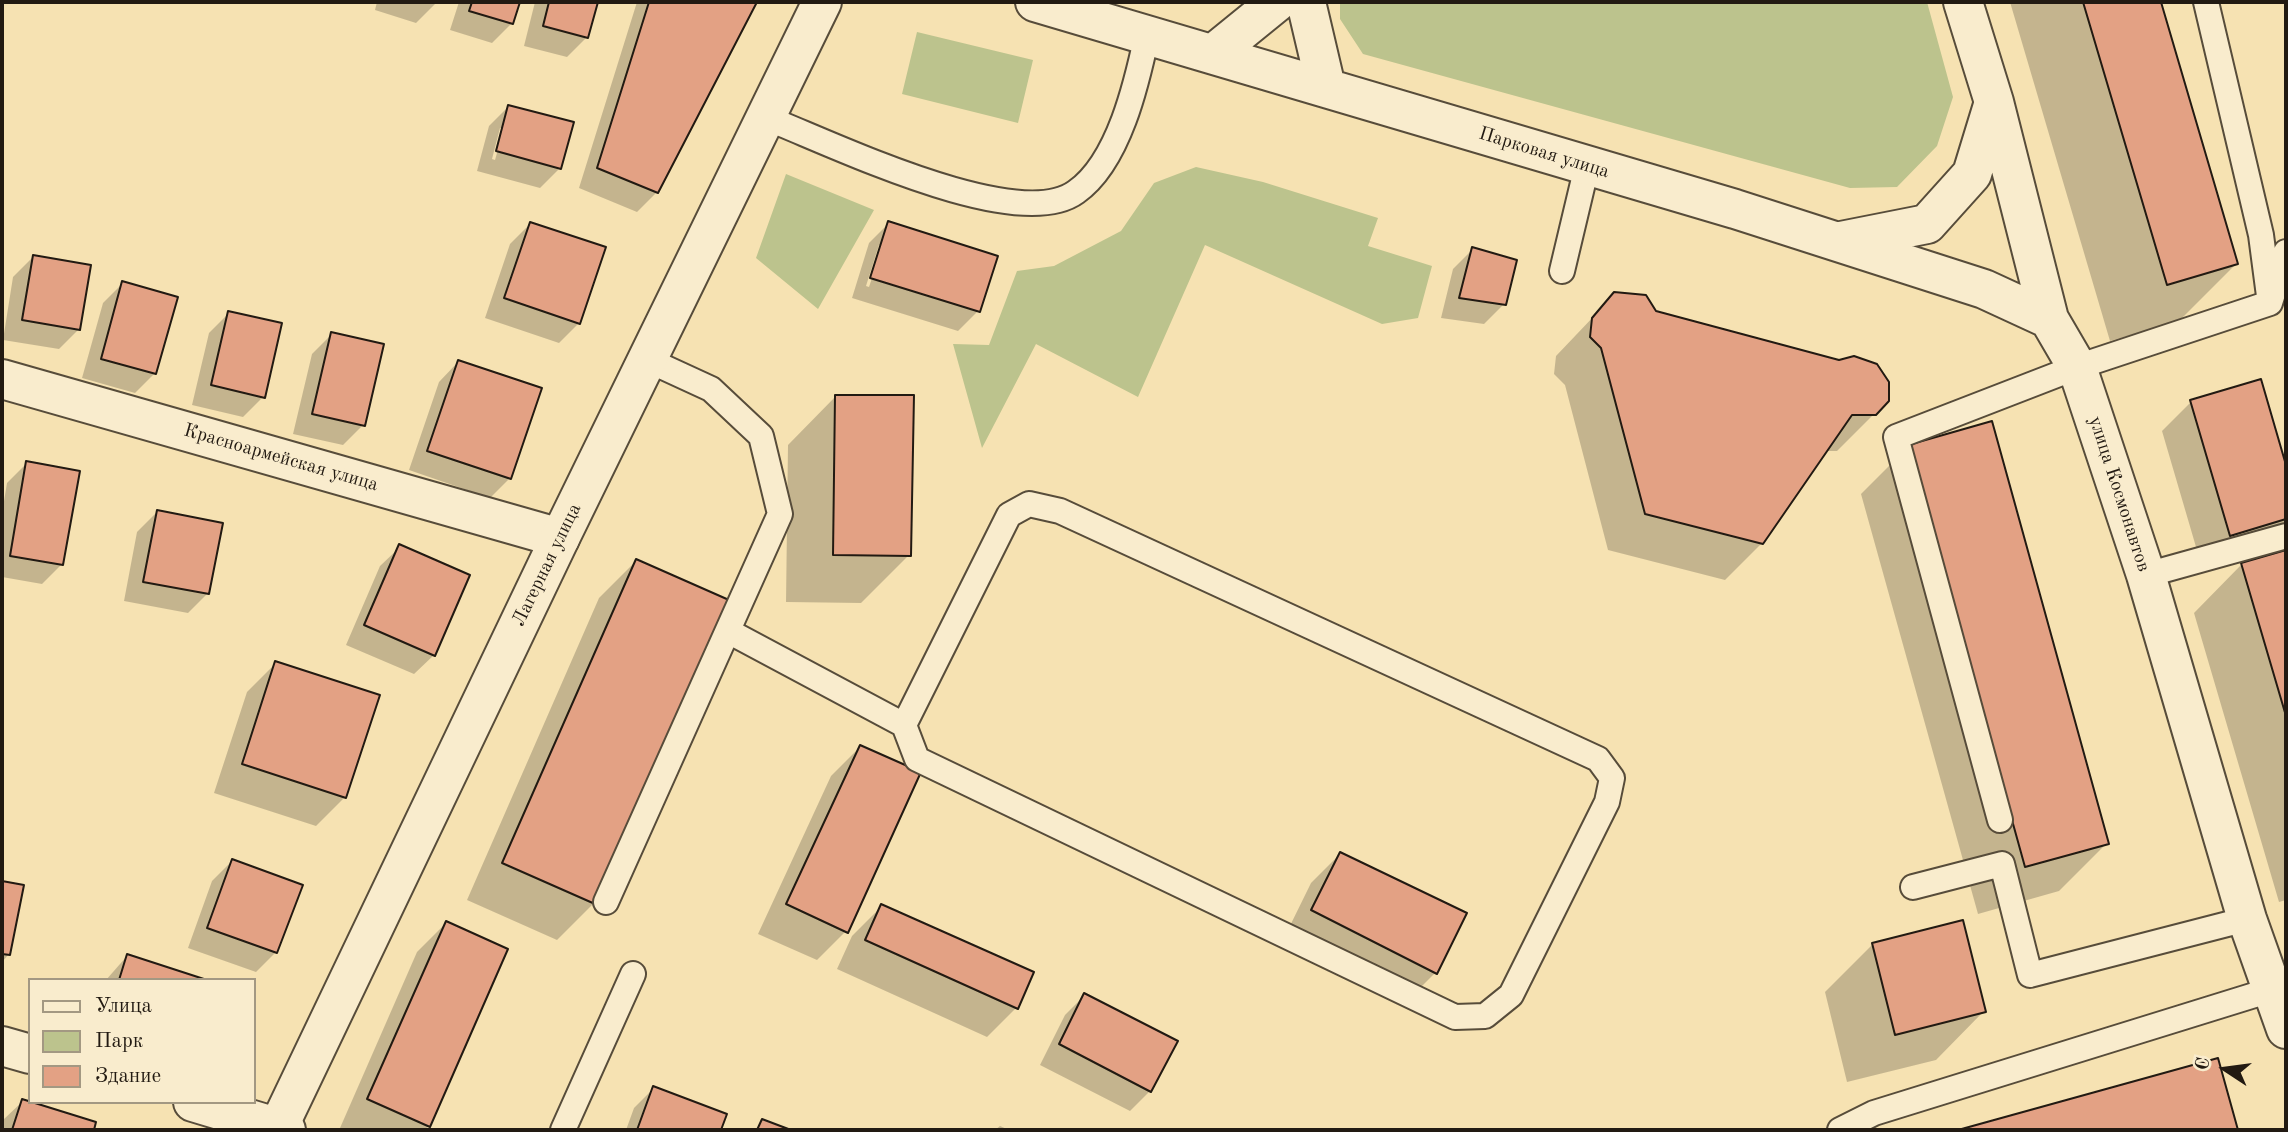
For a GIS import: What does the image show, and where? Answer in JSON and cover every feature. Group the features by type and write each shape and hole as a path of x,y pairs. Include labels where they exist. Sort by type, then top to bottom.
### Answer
{"street":[{"name":"Лагерная улица","path":"281,1129 560,538 822,2"},
{"name":"Парковая улица","path":"1035,2 1326,87 1835,242 1984,289 2049,319"},
{"path":"1213,54 1277,2"},
{"path":"1306,2 1326,87"},
{"name":"улица Космонавтов","path":"1964,2 1993,102 2049,319 2077,367 2146,575 2247,919 2280,987 2286,1029"},
{"path":"1835,242 1927,224 1972,174 1993,102"},
{"name":"Красноармейская улица","path":"2,379 560,538"},
{"path":"2,1046 28,1053"},
{"path":"200,1104 281,1129"}],"lane":[{"path":"2206,2 2261,235 2270,303"},
{"path":"764,117 941,186 1006,204 1049,204 1077,192 1100,165 1121,129 1147,35"},
{"path":"1562,271 1587,166"},
{"path":"2270,303 2286,252"},
{"path":"2000,820 1896,437 2077,367 2270,303"},
{"path":"606,902 780,514 761,436 711,389 648,360"},
{"path":"727,631 904,725 917,759 1455,1017 1485,1016 1511,995 1607,802 1612,778 1598,759 1060,511 1029,504 1009,515 904,725"},
{"path":"2146,575 2286,536"},
{"path":"1913,887 2002,864 2030,975 2247,919"},
{"path":"563,1130 633,974"},
{"path":"1840,1130 1874,1113 2280,987"}],"green space":[{"path":"1340,2 1927,2 1953,97 1937,146 1897,187 1850,188 1363,54 1340,19"},
{"path":"917,32 1033,60 1018,123 902,94"},
{"path":"1196,167 1263,182 1378,218 1368,246 1432,266 1418,318 1382,324 1205,245 1138,397 1036,344 982,448 953,344 989,345 1017,271 1054,266 1121,231 1154,183"},
{"path":"786,174 874,210 818,309 756,258"}],"building":[{"path":"472,2 520,2 513,24 469,11"},
{"path":"549,2 598,2 588,38 543,26"},
{"path":"649,2 757,2 658,193 597,168"},
{"path":"2083,2 2161,2 2238,264 2167,285"},
{"path":"508,105 574,122 561,169 496,151"},
{"path":"888,221 998,256 980,312 870,278"},
{"path":"530,222 606,247 580,324 504,298"},
{"path":"1472,247 1517,260 1506,305 1459,298"},
{"path":"33,255 91,265 80,330 22,320"},
{"path":"122,281 178,297 156,374 101,359"},
{"path":"1614,292 1646,295 1656,311 1839,360 1854,356 1877,364 1889,382 1889,401 1876,415 1852,415 1763,544 1645,514 1601,348 1590,337 1592,318"},
{"path":"228,311 282,323 265,398 211,385"},
{"path":"331,332 384,344 365,426 312,414"},
{"path":"458,360 542,388 511,479 427,451"},
{"path":"2261,379 2286,465 2286,519 2230,536 2190,400"},
{"path":"835,395 914,395 911,556 833,555"},
{"path":"1992,421 2109,844 2025,867 1908,445"},
{"path":"26,461 80,471 63,565 10,556"},
{"path":"157,510 223,523 209,594 143,582"},
{"path":"399,544 470,575 435,656 364,625"},
{"path":"2286,550 2286,716 2241,563"},
{"path":"636,559 729,600 595,904 502,863"},
{"path":"275,661 380,695 346,798 242,764"},
{"path":"860,745 921,772 848,933 786,904"},
{"path":"1340,852 1467,913 1437,974 1311,910"},
{"path":"232,859 303,885 277,953 207,928"},
{"path":"2,881 24,885 10,955 2,954"},
{"path":"881,904 1034,972 1018,1009 865,940"},
{"path":"1963,920 1986,1012 1895,1035 1872,943"},
{"path":"446,921 508,949 430,1127 367,1099"},
{"path":"127,954 201,978 120,978"},
{"path":"1084,993 1178,1041 1151,1092 1059,1044"},
{"path":"2218,1058 2238,1130 1958,1130"},
{"path":"653,1086 727,1114 721,1130 637,1130"},
{"path":"22,1099 28,1101 28,1104 38,1104 96,1122 94,1130 12,1130"},
{"path":"762,1119 791,1130 757,1130"}]}
